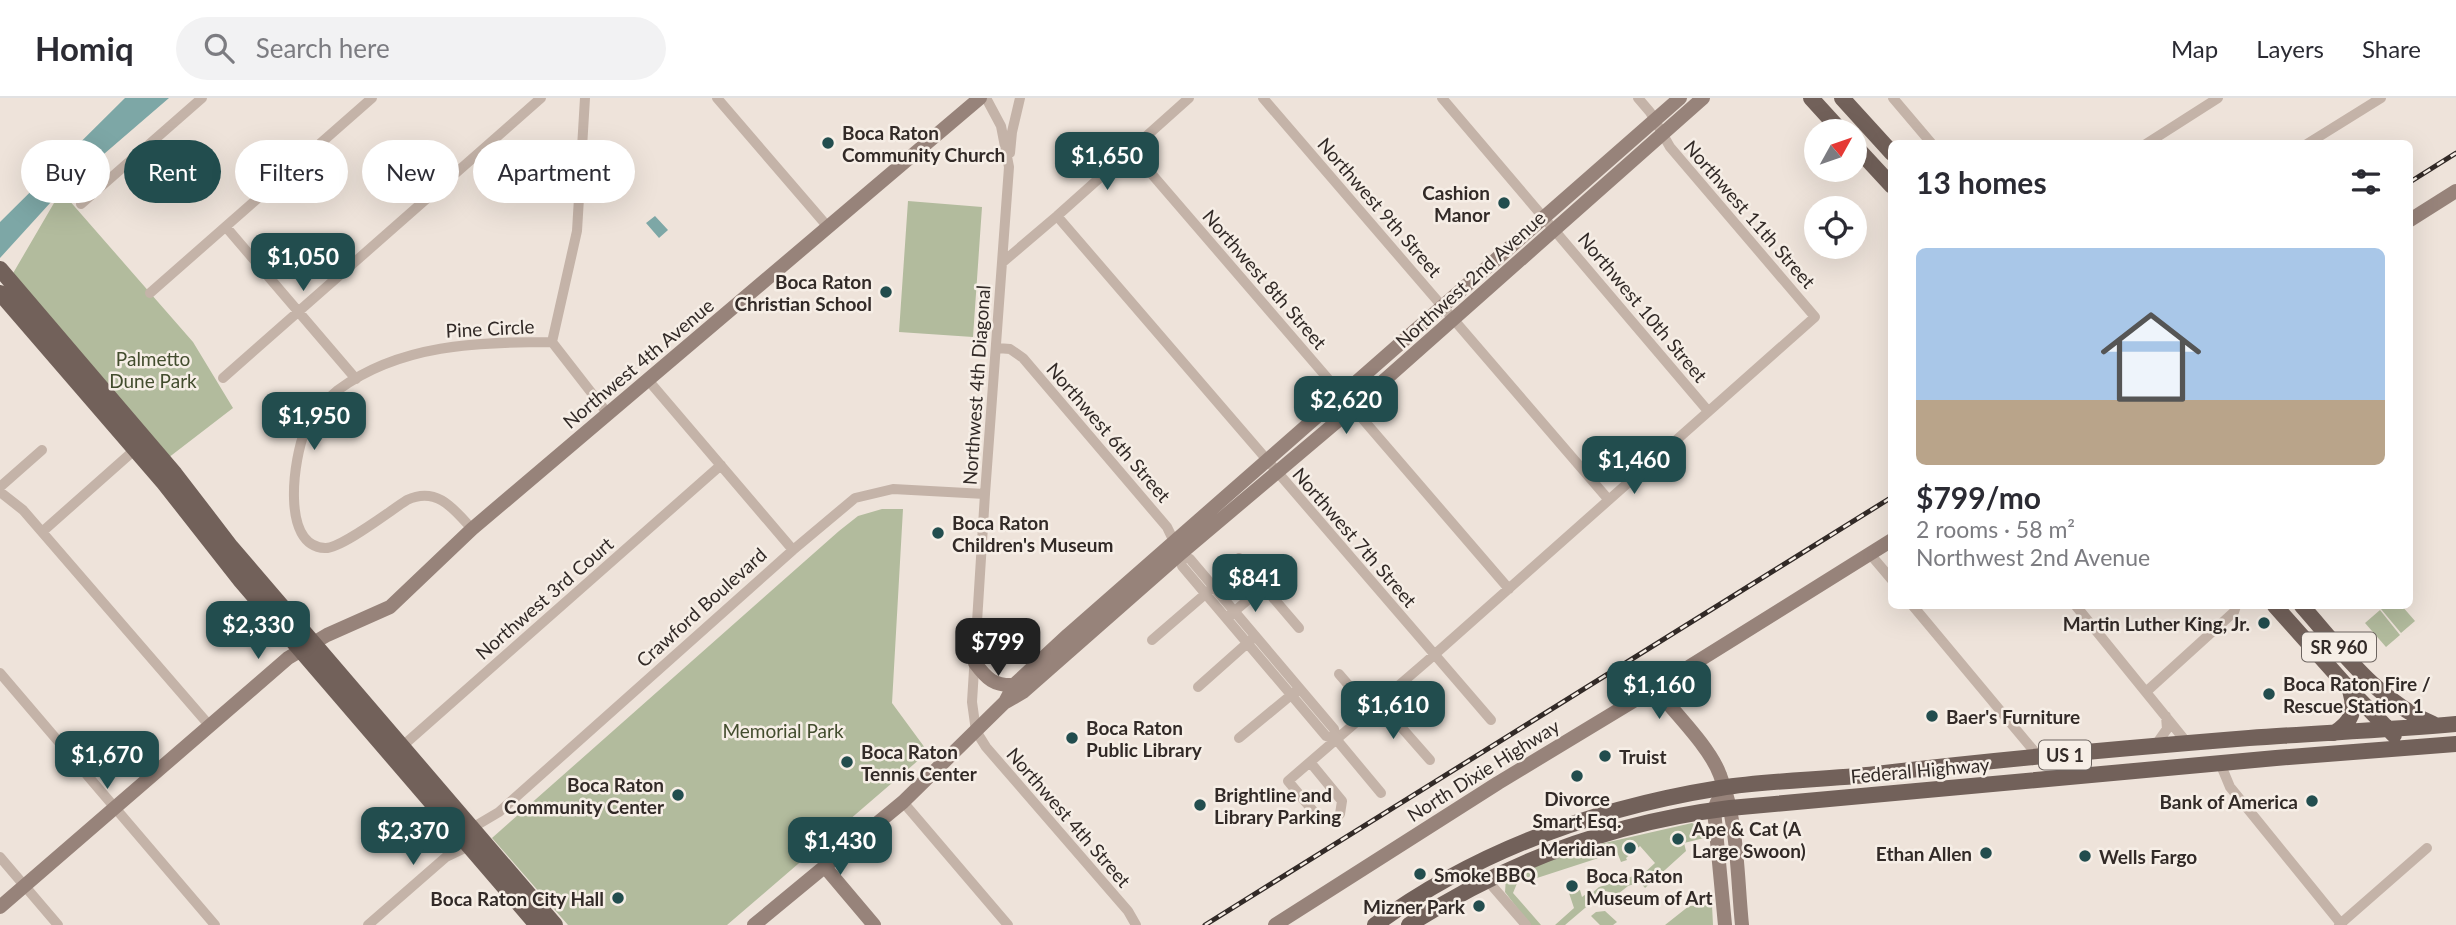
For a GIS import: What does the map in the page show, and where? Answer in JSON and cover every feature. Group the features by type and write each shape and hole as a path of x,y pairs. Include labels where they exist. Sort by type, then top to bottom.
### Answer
{"main road":[{"path":"1811,98 1830,119"},
{"path":"1842,98 1888,149"},
{"path":"1867,159 1888,182"},
{"path":"3,281 141,445 241,581 307,646 397,751 472,828 555,925"},
{"path":"2278,609 2389,730 2412,747 2416,735 2432,727"},
{"name":"SR 960","path":"2305,609 2377,689 2407,713 2432,727"},
{"path":"2366,751 2389,730 2388,713 2377,689"},
{"path":"2334,733 2353,715 2354,704 2350,690"},
{"name":"US 1","path":"2334,733 2456,724"},
{"name":"Federal Highway","path":"1375,925 1451,877 1505,850 1605,813 1654,800 1723,788 2090,752 2334,733"},
{"name":"Federal Highway","path":"1409,925 1487,880 1550,853 1613,831 1722,809 2456,744"},
{"path":"397,751 441,813 537,925"},
{"path":"2060,779 2068,765 2090,752"},
{"path":"2003,784 2026,772 2039,757"},
{"path":"441,813 463,827 472,828"},
{"path":"469,846 482,848 495,855"},
{"path":"1487,880 1505,850"},
{"path":"1442,905 1453,887 1451,877"}],"street":[{"path":"81,204 202,98"},
{"path":"150,293 372,98"},
{"path":"223,378 541,98"},
{"path":"585,98 577,231 552,342 608,414"},
{"path":"717,98 828,227"},
{"name":"Northwest 4th Avenue","path":"0,907 288,658 307,646 390,607 472,529 980,98"},
{"name":"Northwest 4th Diagonal","path":"986,98 1001,126 1009,167"},
{"name":"Northwest 4th Diagonal","path":"976,731 972,707 985,494 1012,132 1020,98"},
{"path":"1003,262 1189,98"},
{"name":"Northwest 9th Street","path":"1262,98 1608,499"},
{"name":"Northwest 10th Street","path":"1442,98 1708,411"},
{"name":"Northwest 11th Street","path":"1638,98 1670,147 1815,317 1708,411"},
{"name":"Northwest 2nd Avenue","path":"754,925 903,802 1004,703 1023,692 1266,461 1680,98"},
{"name":"Northwest 2nd Avenue","path":"1004,703 1014,685 1178,547 1276,473 1353,408 1703,98"},
{"path":"1893,98 1929,140"},
{"path":"2152,140 2218,98"},
{"path":"2313,140 2381,98"},
{"name":"Northwest 8th Street","path":"1131,150 1508,589"},
{"path":"2413,218 2456,191"},
{"name":"Northwest 7th Street","path":"1057,216 1491,720"},
{"path":"226,227 356,379"},
{"name":"Pine Circle","path":"472,529 445,501 430,495 414,497 332,547 323,548 308,540 300,526 294,502 295,470 300,446 313,416 324,402 356,379 397,360 439,348 496,342 552,342"},
{"name":"Northwest 6th Street","path":"997,348 1010,349 1023,358 1167,527 1178,547 1182,566 1209,590 1295,691 1326,736 1336,739 1381,793"},
{"path":"648,380 793,550"},
{"path":"1310,762 1342,801 1342,810 1335,818 1324,821 1319,818 1288,781 1708,411"},
{"path":"43,532 141,445"},
{"path":"0,487 42,450"},
{"name":"Northwest 3rd Court","path":"397,751 721,465"},
{"name":"Crawford Boulevard","path":"472,828 499,811 844,505 873,492 904,489 985,494"},
{"path":"0,492 18,503 209,725"},
{"name":"North Dixie Highway","path":"1275,925 1498,783 1888,543"},
{"path":"1870,554 1888,575"},
{"path":"1239,558 1299,628"},
{"path":"1230,615 1264,586"},
{"path":"1152,640 1209,590"},
{"path":"1916,609 2039,757"},
{"path":"2079,609 2189,744"},
{"path":"2147,691 2235,609"},
{"path":"1198,687 1251,640"},
{"path":"975,663 992,682 1002,686 1014,685"},
{"path":"0,673 215,925"},
{"path":"1339,674 1370,710"},
{"path":"1655,688 1710,756 1720,774 1723,788 1722,809 1724,923 1742,923 1722,809"},
{"path":"1239,738 1295,691"},
{"path":"1379,702 1430,760"},
{"path":"2154,747 2167,729 2166,716"},
{"name":"Northwest 4th Street","path":"976,731 986,747 1136,923"},
{"path":"2011,760 2019,747 2019,733"},
{"path":"2220,763 2230,787 2341,925 2427,848"},
{"path":"903,802 1008,925"},
{"path":"368,925 446,858 469,846"},
{"path":"0,857 58,925"},
{"path":"825,867 874,925"},
{"path":"1487,880 1526,925"}],"green space":[{"path":"908,201 982,207 973,337 899,332"},
{"name":"Palmetto Dune Park","path":"54,203 71,203 193,342 233,408 168,458 12,275"},
{"name":"Memorial Park","path":"882,509 903,509 892,703 928,752 727,925 568,925 492,838 839,531 858,516"},
{"path":"2381,609 2405,609 2415,621 2401,633"},
{"path":"2380,610 2400,635 2386,647 2365,623"},
{"path":"1692,823 1706,831 1708,837 1684,843 1686,851 1645,888 1640,882 1628,886 1618,894 1605,891 1565,925 1555,925 1574,908 1569,893 1580,890 1582,897 1599,887 1642,875 1655,863 1640,846 1627,860 1621,862 1617,852 1537,878 1518,881 1513,893 1541,925 1530,925 1505,892 1506,878 1513,873 1600,844"},
{"path":"1712,905 1713,925 1665,925 1689,906"},
{"path":"1605,911 1617,922 1613,925 1600,925 1591,916"}],"water":[{"path":"125,98 169,98 110,149 110,140 83,140"},
{"path":"21,201 50,203 0,258 0,222"},
{"path":"655,216 668,230 659,238 646,223"}],"railway":[{"path":"2413,180 2456,153"},
{"path":"1205,925 1888,499"}],"place":[{"name":"Boca Raton Community Church","path":"828,143"},
{"name":"Cashion Manor","path":"1504,203"},
{"name":"Boca Raton Christian School","path":"886,292"},
{"name":"Boca Raton Children's Museum","path":"938,533"},
{"name":"Martin Luther King, Jr.","path":"2264,623"},
{"name":"Boca Raton Fire / Rescue Station 1","path":"2269,694"},
{"name":"Baer's Furniture","path":"1932,716"},
{"name":"Boca Raton Public Library","path":"1072,738"},
{"name":"Truist","path":"1605,756"},
{"name":"Boca Raton Tennis Center","path":"847,762"},
{"name":"Divorce Smart Esq.","path":"1577,776"},
{"name":"Boca Raton Community Center","path":"678,795"},
{"name":"Bank of America","path":"2312,801"},
{"name":"Brightline and Library Parking","path":"1200,805"},
{"name":"Ape & Cat (A Large Swoon)","path":"1678,839"},
{"name":"Meridian","path":"1630,848"},
{"name":"Ethan Allen","path":"1986,853"},
{"name":"Wells Fargo","path":"2085,856"},
{"name":"Smoke BBQ","path":"1420,874"},
{"name":"Boca Raton Museum of Art","path":"1572,886"},
{"name":"Boca Raton City Hall","path":"618,898"},
{"name":"Mizner Park","path":"1479,906"}]}
